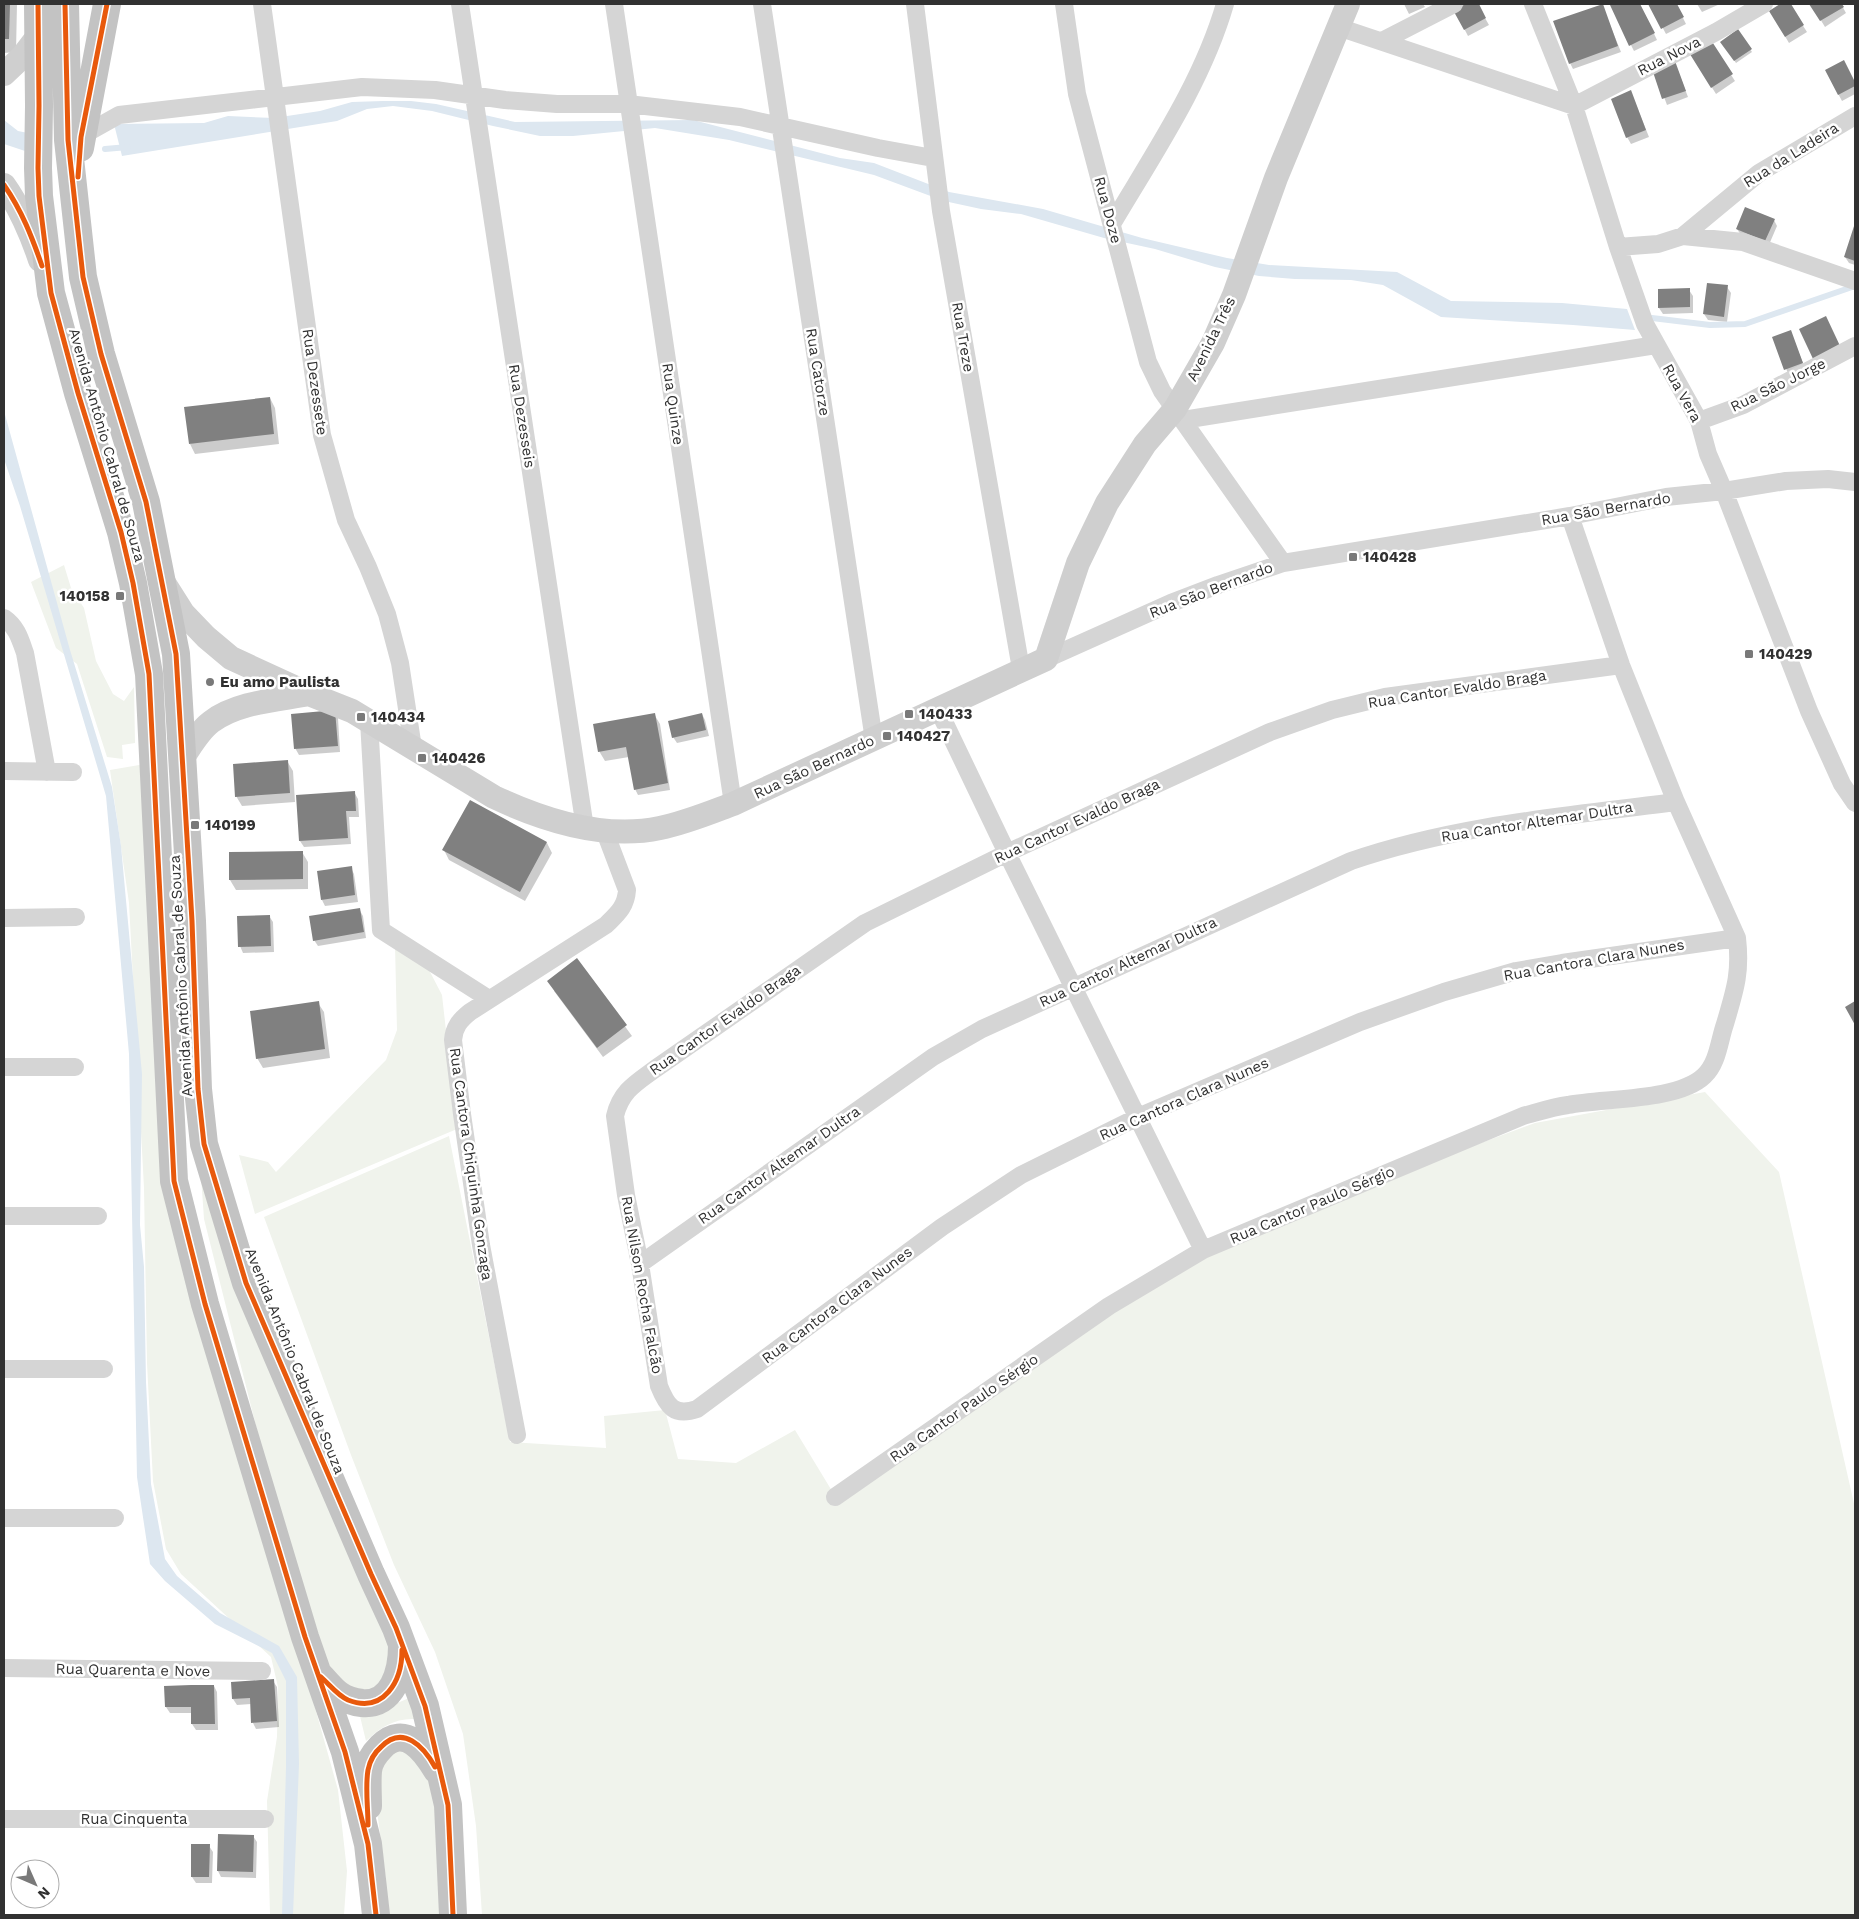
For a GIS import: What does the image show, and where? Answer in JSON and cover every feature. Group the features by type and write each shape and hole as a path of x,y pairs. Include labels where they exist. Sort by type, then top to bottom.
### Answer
{"highway":[{"name":"Avenida Antônio Cabral de Souza","path":"38,4 39,196 51,293 78,393 122,532 133,583 148,674 174,1181 205,1304 305,1637 345,1752 368,1844 376,1915"},
{"path":"65,4 75,139"},
{"path":"75,139 107,4"},
{"name":"Avenida Antônio Cabral de Souza","path":"75,139 76,202 83,277 101,354 146,502 176,654 192,921 198,1089 204,1144 246,1282 402,1644 425,1706 448,1805 453,1915"},
{"path":"320,1676 340,1695 349,1700 370,1703 388,1693 398,1676 402,1660 402,1644"},
{"path":"368,1844 368,1770 373,1754 385,1743 396,1737 407,1739 419,1745 428,1754 442,1780"}],"street":[{"name":"Rua Dezessete","path":"262,4 322,435 346,520 387,614 400,663 413,748"},
{"name":"Rua Dezesseis","path":"460,4 474,102 595,830"},
{"name":"Rua Quinze","path":"614,4 733,804"},
{"name":"Rua Catorze","path":"762,4 874,740"},
{"name":"Rua Treze","path":"915,4 940,211 1022,669"},
{"name":"Rua Doze","path":"1064,4 1077,94 1148,362 1162,391 1283,564"},
{"path":"1213,4 1216,34"},
{"path":"1112,224 1187,97 1216,34 1225,4"},
{"name":"Avenida Três","path":"1046,658 1078,563 1107,503 1145,444 1179,415 1213,343 1234,295 1276,178 1348,4"},
{"path":"1382,41 1454,4"},
{"name":"Rua Vera","path":"1533,4 1574,106 1618,247 1645,324 1699,421 1708,454 1809,710 1842,784 1855,804"},
{"name":"Rua Nova","path":"1574,106 1716,32 1764,4"},
{"path":"1338,26 1574,106"},
{"path":"4,74 22,57 38,36"},
{"path":"75,139 119,115 232,103 276,102 362,87 435,90 474,102 557,104 740,117 780,131 934,158"},
{"name":"Rua da Ladeira","path":"1683,236 1759,173 1855,116"},
{"path":"4,186 17,204 30,230 51,293"},
{"path":"1618,247 1658,244 1683,236 1743,242 1855,281"},
{"path":"1179,415 1656,345"},
{"name":"Rua São Jorge","path":"1699,421 1743,405 1855,346"},
{"name":"Rua São Bernardo","path":"162,580 183,613 206,637 231,658 309,694 352,711 494,797 515,807 538,816 595,830 634,832 692,820 733,804 874,740 1022,669 1171,603 1218,585 1283,564 1570,516 1666,497 1724,491 1786,481 1828,479 1855,482"},
{"name":"Rua Cantor Paulo Sérgio","path":"835,1497 1108,1306 1203,1250 1524,1116 1567,1105 1672,1093 1695,1084 1706,1075 1715,1062 1738,975 1740,960 1737,938 1676,802 1621,665 1570,516"},
{"path":"4,618 13,624 25,653 47,772"},
{"name":"Rua Cantor Evaldo Braga","path":"617,1132 615,1116 618,1104 626,1091 655,1068 865,922 1007,853 1270,732 1332,710 1386,697 1621,665"},
{"path":"182,759 198,735 212,722 232,710 309,694"},
{"path":"938,708 1007,853 1203,1250"},
{"path":"369,721 381,930 489,999"},
{"path":"4,771 73,772"},
{"name":"Rua Cantor Altemar Dultra","path":"640,1264 933,1057 982,1029 1351,860 1391,847 1484,827 1676,802"},
{"name":"Rua Cantora Chiquinha Gonzaga","path":"517,1435 481,1245 462,1114 453,1040 454,1031 460,1021 470,1012 606,925 622,908 626,900 627,890 595,830"},
{"path":"4,918 76,917"},
{"name":"Rua Cantora Clara Nunes","path":"697,1409 942,1227 1021,1175 1138,1117 1360,1022 1444,992 1516,971 1737,938"},
{"path":"4,1067 75,1067"},
{"name":"Rua Nilson Rocha Falcão","path":"617,1132 659,1386 665,1400 674,1409 685,1413 697,1409"},
{"path":"4,1216 98,1216"},
{"path":"4,1369 104,1369"},
{"path":"4,1518 116,1518"},
{"name":"Rua Quarenta e Nove","path":"4,1668 262,1671"},
{"name":"Rua Cinquenta","path":"4,1819 265,1819"}],"shaded area":[{"path":"411,101 436,104 515,122 693,120 840,158 874,163 949,192 1043,209 1142,238 1227,258 1269,265 1397,272 1451,301 1562,303 1627,309 1635,330 1441,317 1383,285 1351,280 1259,276 1215,267 1155,249 1104,238 1021,214 981,209 944,201 874,175 729,140 655,128 573,136 540,136 432,111 393,106 367,109 337,121 122,156 114,124 204,123 228,116 274,118 320,111 352,102"},
{"path":"4,120 18,131 28,133 28,152 4,144"},
{"path":"4,411 70,650 112,787 121,846 142,1074 140,1225 144,1267 146,1382 151,1484 165,1559 177,1576 220,1613 279,1646 297,1677 299,1764 293,1915 282,1915 286,1681 272,1653 215,1624 165,1581 150,1564 137,1477 129,1054 106,796 20,506 4,459"},
{"path":"64,565 71,588 84,608 96,661 113,694 124,701 134,687 135,743 122,745 123,759 107,757 77,664 56,648 31,582"},
{"path":"145,764 168,1180 338,1790 347,1871 344,1915 270,1915 267,1801 277,1737 278,1687 271,1657 181,1574 166,1549 153,1481 147,1363 144,1188 129,903 110,770"},
{"path":"395,945 428,968 442,995 457,1129 255,1214 239,1155 268,1162 276,1172 386,1060 397,1030"},
{"path":"1705,1092 1779,1172 1855,1508 1855,1915 482,1915 476,1826 463,1734 435,1652 394,1565 351,1455 264,1217 449,1136 510,1442 606,1448 604,1416 665,1410 678,1459 736,1463 795,1430 832,1491 1204,1246 1535,1123"},
{"path":"200,1162 395,1643 376,1697 339,1688 309,1637 204,1219"},
{"path":"409,1698 423,1720 406,1719 392,1723 379,1730 366,1741 357,1704 395,1704"},
{"path":"396,1741 440,1781 450,1915 379,1915 386,1880 376,1803 379,1757"}],"building":[{"path":"4,4 10,4 9,39 4,39"},
{"path":"1466,4 1479,4 1486,18 1464,30 1453,10"},
{"path":"1603,4 1618,46 1569,64 1553,21"},
{"path":"1640,4 1655,33 1629,46 1610,5"},
{"path":"1648,4 1677,4 1684,17 1661,29"},
{"path":"1780,4 1791,4 1804,25 1785,37 1769,11"},
{"path":"1809,4 1842,4 1844,7 1820,21"},
{"path":"1738,29 1752,49 1734,61 1720,42"},
{"path":"1709,37 1733,74 1711,88 1688,51"},
{"path":"1844,60 1855,82 1855,86 1838,95 1825,70"},
{"path":"1675,61 1686,91 1662,99 1652,69"},
{"path":"1631,90 1646,130 1626,138 1611,99"},
{"path":"1745,207 1775,219 1765,241 1736,229"},
{"path":"1855,223 1855,261 1844,257"},
{"path":"1707,283 1728,285 1724,317 1703,314"},
{"path":"1690,288 1690,307 1658,308 1658,289"},
{"path":"1826,316 1841,348 1814,361 1799,329"},
{"path":"1791,330 1803,363 1784,370 1772,337"},
{"path":"270,397 274,434 189,444 184,407"},
{"path":"335,710 338,746 294,749 291,714"},
{"path":"655,713 668,783 634,790 626,747 598,752 593,724"},
{"path":"702,713 706,730 672,738 668,721"},
{"path":"288,760 290,793 235,797 233,764"},
{"path":"355,791 356,811 346,811 348,838 299,841 296,795"},
{"path":"470,800 547,842 520,892 442,850"},
{"path":"303,851 303,879 229,880 229,852"},
{"path":"352,866 355,895 321,900 317,871"},
{"path":"360,908 364,932 313,941 309,916"},
{"path":"270,915 271,946 238,947 237,916"},
{"path":"577,958 627,1025 597,1048 547,981"},
{"path":"319,1001 325,1049 256,1059 250,1011"},
{"path":"1855,1001 1855,1025 1845,1007"},
{"path":"274,1679 277,1721 251,1723 250,1698 232,1699 231,1682"},
{"path":"214,1685 215,1724 191,1724 191,1707 165,1707 164,1686"},
{"path":"218,1834 254,1835 253,1872 217,1871"},
{"path":"191,1844 210,1844 209,1877 191,1877"}],"waterway":[{"path":"105,149 128,147"},
{"path":"1652,318 1710,325 1745,324 1855,286"}],"cycle path":[{"path":"38,4 39,196 51,293 78,393 121,532 133,583 149,674 174,1181 205,1304 305,1637 345,1752 368,1844 376,1915"},
{"path":"65,4 68,140 83,277 101,354 146,502 176,654 192,921 198,1089 204,1144 246,1283 396,1628 425,1706 448,1805 453,1915"},
{"path":"78,177 81,137 107,4"},
{"path":"4,185 26,224 42,266"},
{"path":"321,1677 337,1693 348,1700 361,1703 372,1702 381,1699 394,1683 399,1673 402,1650"},
{"path":"368,1825 368,1770 376,1752 389,1740 405,1738 412,1741 425,1752 435,1767"}],"place":[{"name":"140428","path":"1353,557"},
{"name":"140158","path":"120,596"},
{"name":"140429","path":"1749,654"},
{"name":"Eu amo Paulista","path":"210,682"},
{"name":"140433","path":"909,714"},
{"name":"140434","path":"361,717"},
{"name":"140427","path":"887,736"},
{"name":"140426","path":"422,758"},
{"name":"140199","path":"195,825"}]}
